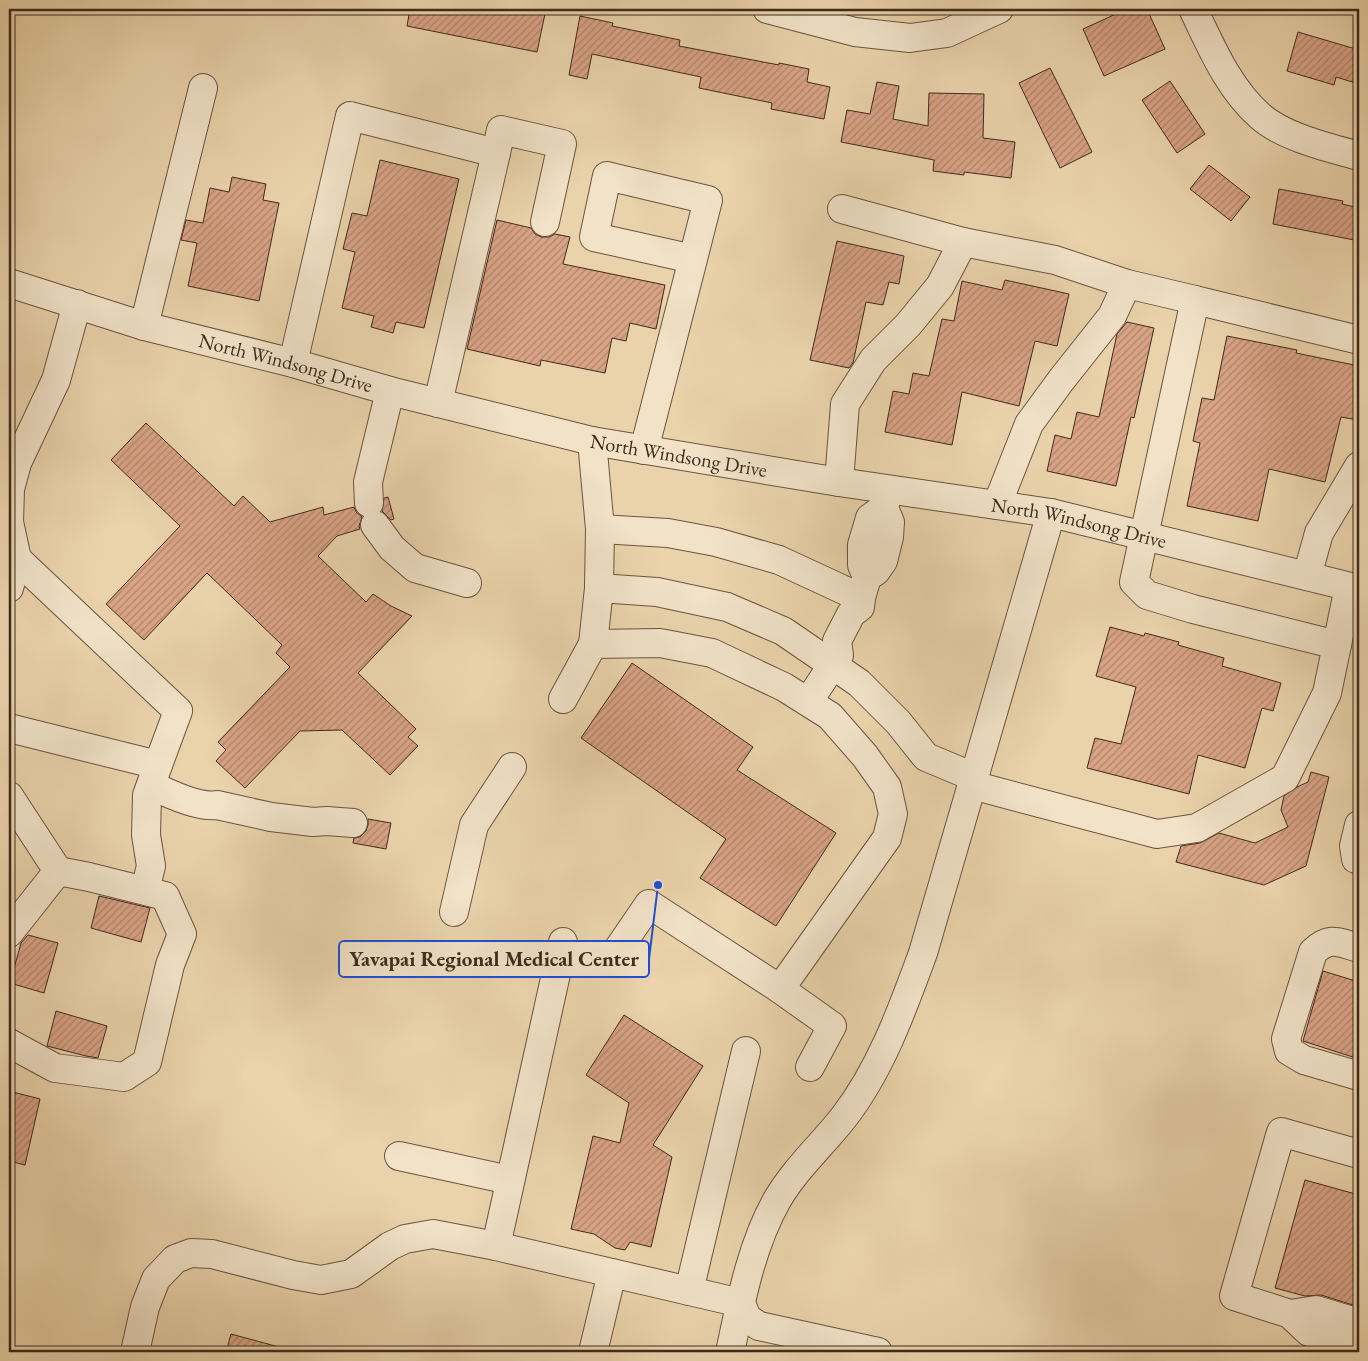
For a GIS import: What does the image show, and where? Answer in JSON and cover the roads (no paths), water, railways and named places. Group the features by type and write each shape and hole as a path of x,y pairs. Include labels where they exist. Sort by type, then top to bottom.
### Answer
{"street":[{"path":"767,9 855,32 910,38 947,33 999,9"},
{"path":"1193,9 1212,49 1232,84 1260,117 1284,132 1327,148 1359,156"},
{"path":"144,326 203,88"},
{"path":"293,363 350,116 496,153"},
{"path":"438,403 501,130 562,144 545,222"},
{"path":"842,209 963,242 1055,260 1126,284 1359,340"},
{"path":"839,482 845,404 873,360 908,325 940,286 963,242"},
{"path":"644,450 693,259"},
{"name":"North Windsong Drive","path":"9,283 144,326 293,363 390,391 592,441 839,482 886,499 997,505 1050,513 1354,588"},
{"path":"997,505 1029,424 1112,316 1126,284"},
{"path":"1195,300 1134,582 1147,595 1219,616 1337,645"},
{"path":"9,588 17,559 9,522 10,489 17,463 56,380 77,304"},
{"path":"390,391 368,482 372,514 392,548 415,568 467,582"},
{"path":"563,699 592,644 599,588 600,529 592,441"},
{"path":"1307,576 1319,533 1359,466"},
{"path":"808,702 836,660 849,655 856,646 864,628 866,618 863,594 883,560 889,538 890,522 886,499"},
{"path":"730,1352 759,1237 778,1200 804,1163 844,1116 873,1071 900,1018 923,953 1050,513"},
{"path":"600,529 668,533 716,542 780,560 863,594"},
{"path":"17,559 178,712 147,795 146,835 151,866 145,890"},
{"path":"599,588 657,592 727,607 783,631 836,660 898,722 926,757 973,781 1157,834 1197,828 1285,778 1327,693 1337,645 1354,588"},
{"path":"592,644 660,642 712,653 784,687 830,716 865,756 886,787 893,814 887,838 780,989"},
{"path":"9,728 154,775 171,794 210,806 217,805 313,822 353,823"},
{"path":"454,912 474,825 512,767"},
{"path":"9,796 58,871 165,896 182,934 170,966 147,1062 124,1077 55,1068 9,1043"},
{"path":"1359,826 1354,846 1356,859 1359,860"},
{"path":"9,933 58,871"},
{"path":"612,958 648,904 780,989 832,1026 810,1067"},
{"path":"1359,948 1334,940 1322,944 1313,952 1286,1039 1290,1051 1304,1060 1359,1076"},
{"path":"496,1246 563,942"},
{"path":"690,1291 746,1051"},
{"path":"1359,1154 1281,1132 1234,1296 1290,1314 1309,1332 1359,1346"},
{"path":"399,1156 510,1180"},
{"path":"135,1352 145,1307 156,1279 175,1259 191,1253 212,1254 321,1280 351,1274 390,1246 404,1239 433,1234 496,1246 741,1303"},
{"path":"593,1352 612,1273"},
{"path":"741,1303 747,1318 780,1341 878,1352"},
{"path":"1290,1314 1316,1310 1359,1323"}],"place":[{"name":"Yavapai Regional Medical Center","path":"658,885"}]}
